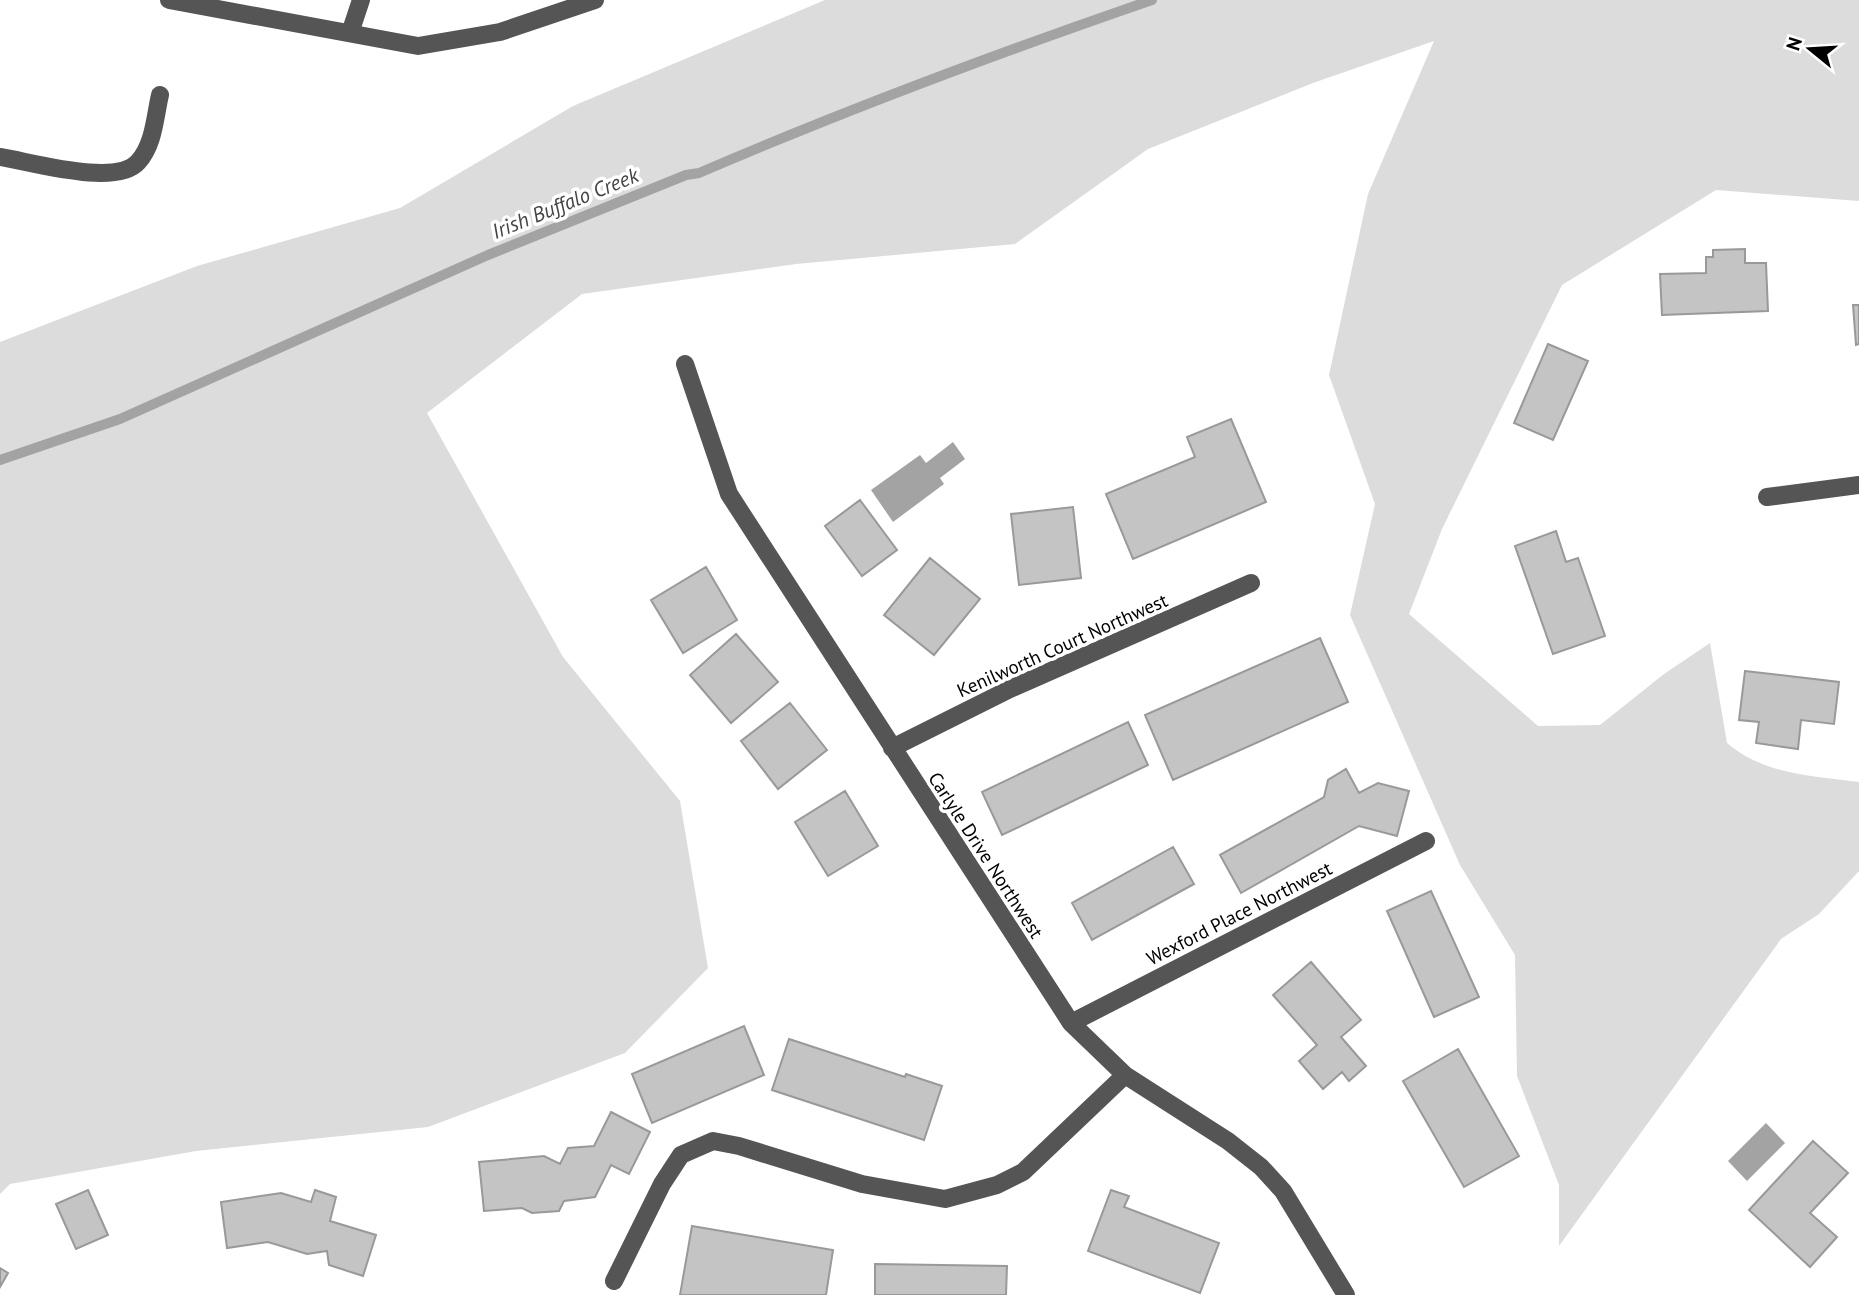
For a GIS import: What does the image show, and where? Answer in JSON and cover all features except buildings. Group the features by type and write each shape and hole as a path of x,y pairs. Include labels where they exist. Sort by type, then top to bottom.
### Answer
{"street":[{"path":"169,0 418,46 500,32 596,0"},
{"path":"350,33 361,0"},
{"path":"0,157 102,174 128,170 139,162 149,145 160,95"},
{"name":"Carlyle Drive Northwest","path":"685,364 729,494 1070,1023 1125,1075 1228,1141 1261,1167 1283,1191 1346,1295"},
{"path":"1767,497 1859,485"},
{"name":"Kenilworth Court Northwest","path":"892,748 1010,689 1251,583"},
{"name":"Wexford Place Northwest","path":"1070,1023 1426,841"},
{"path":"614,1280 662,1184 681,1155 713,1141 739,1146 862,1184 945,1199 997,1185 1023,1172 1125,1075"}],"shaded area":[{"path":"825,0 1859,0 1859,201 1716,190 1562,285 1442,529 1409,614 1538,726 1600,725 1664,674 1710,643 1727,743 1742,754 1773,768 1859,782 1859,871 1819,914 1781,939 1559,1246 1559,1185 1517,1076 1515,955 1460,865 1350,615 1375,504 1329,375 1368,194 1434,41 1313,83 1148,149 1015,244 796,264 582,294 427,413 563,657 680,801 708,968 625,1053 428,1127 196,1151 10,1184 0,1194 0,342 197,266 400,208 573,106"},
{"path":"953,442 965,459 940,478 944,484 893,522 871,490 920,455 926,463"},
{"path":"1766,1123 1785,1143 1747,1181 1728,1161"}],"waterway":[{"name":"Irish Buffalo Creek","path":"0,460 120,419 488,255 686,175 699,173 924,82 1152,0"}]}
